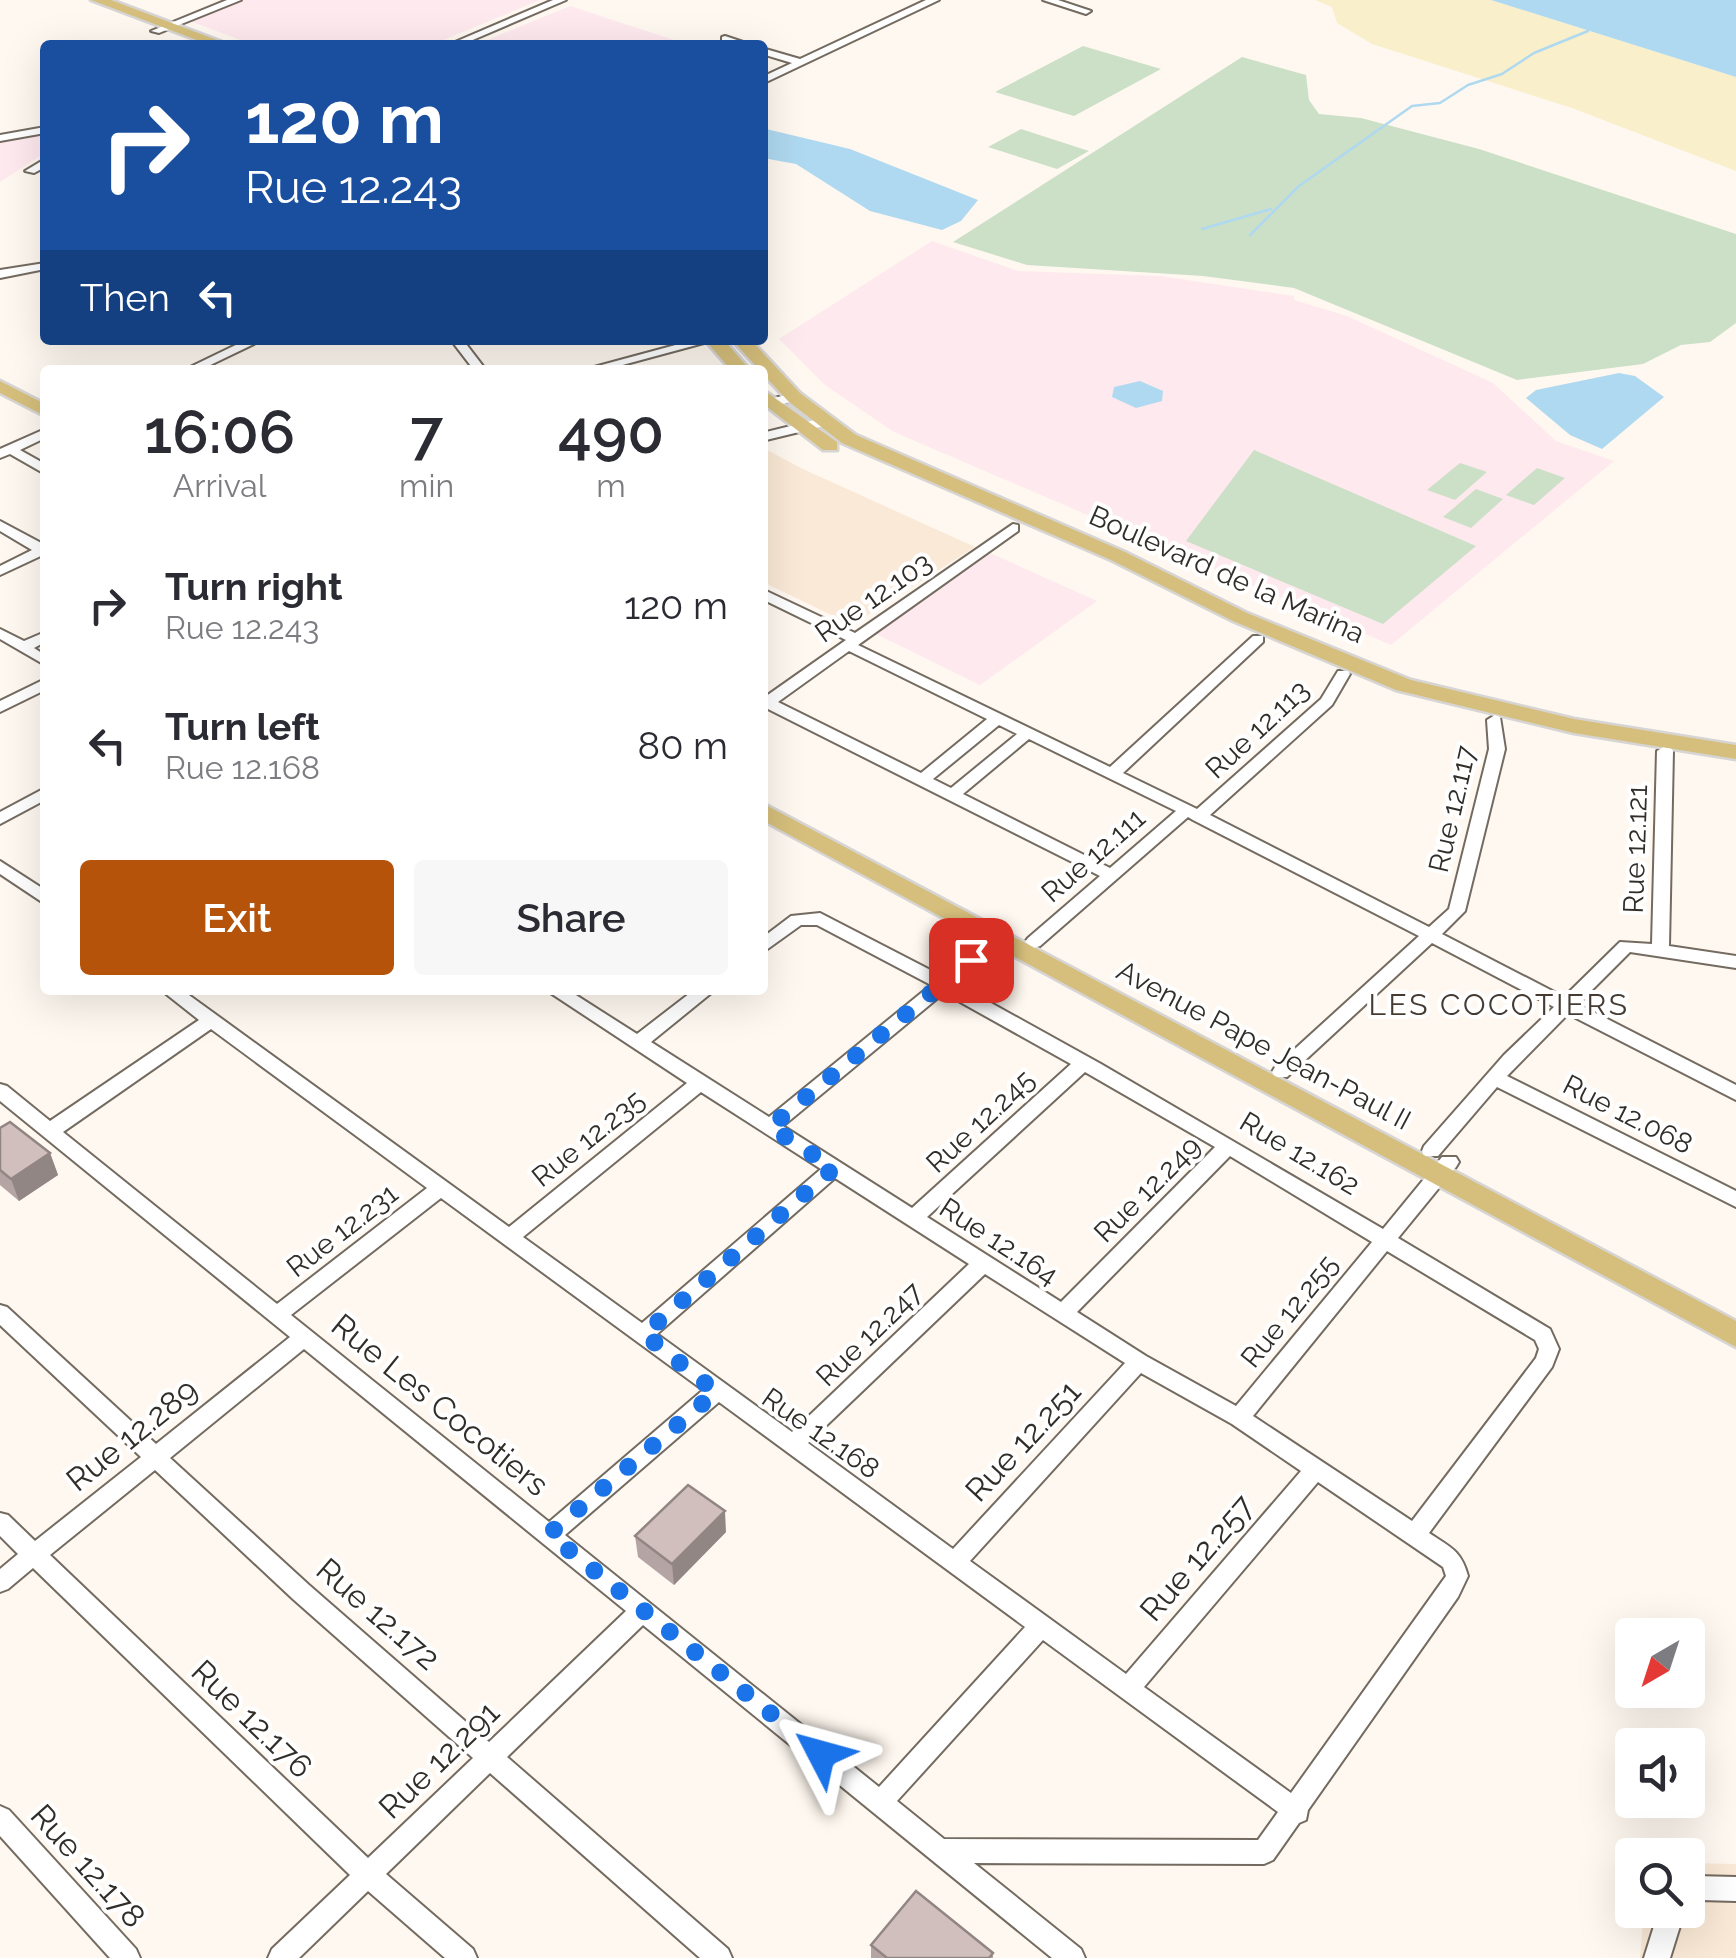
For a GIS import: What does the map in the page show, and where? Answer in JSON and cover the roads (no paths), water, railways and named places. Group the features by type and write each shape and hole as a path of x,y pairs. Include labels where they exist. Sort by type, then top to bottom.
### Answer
{"main road":[{"path":"94,3 206,40"},
{"path":"162,28 185,40"},
{"path":"717,345 736,365"},
{"name":"Boulevard de la Marina","path":"746,345 764,365"},
{"name":"Boulevard de la Marina","path":"768,369 813,426 857,459 1343,674 1495,720 1736,762"},
{"path":"0,376 40,397"},
{"path":"0,386 40,408"},
{"name":"Boulevard de la Marina","path":"768,403 813,426 1118,556 1240,617 1404,685 1494,710 1736,752"},
{"name":"Avenue Pape Jean-Paul II","path":"768,797 1281,1072 1736,1335"},
{"name":"Avenue Pape Jean-Paul II","path":"768,813 998,938 1736,1317"}],"street":[{"path":"162,28 236,0"},
{"path":"466,40 562,0"},
{"path":"768,78 934,0"},
{"path":"1048,0 1086,11"},
{"path":"768,53 801,63"},
{"path":"0,138 40,131"},
{"path":"0,274 40,267"},
{"path":"201,365 245,345"},
{"path":"461,345 476,365"},
{"path":"610,365 692,345"},
{"path":"768,401 794,398"},
{"path":"768,436 813,426"},
{"path":"5,452 40,436"},
{"path":"5,452 40,468"},
{"path":"0,525 40,547"},
{"name":"Rue 12.103","path":"768,702 1013,528"},
{"path":"0,571 40,551"},
{"path":"768,597 996,719 1193,813 1736,1093"},
{"path":"0,633 40,657"},
{"path":"24,647 40,639"},
{"path":"1112,774 1258,639"},
{"name":"Rue 12.113","path":"1193,813 1327,702 1343,674"},
{"path":"0,707 40,687"},
{"path":"768,705 1113,876"},
{"path":"922,780 996,719"},
{"name":"Rue 12.117","path":"1430,934 1457,910 1497,749 1495,720"},
{"path":"952,795 1026,734"},
{"name":"Rue 12.121","path":"1660,948 1665,752"},
{"path":"0,818 40,796"},
{"name":"Rue 12.111","path":"1034,942 1193,813"},
{"path":"2,870 40,895"},
{"name":"Rue 12.162","path":"768,943 807,916 820,919 944,983 1228,1146 1542,1335 1549,1348 1545,1360 1415,1534"},
{"path":"1281,1072 1430,934"},
{"path":"770,1127 998,938"},
{"name":"Rue 12.255","path":"1239,1418 1440,1162 1495,1078 1626,946 1660,948"},
{"path":"1660,948 1736,962"},
{"name":"Rue 12.168","path":"177,995 441,1188 512,1235 716,1392 1297,1812"},
{"name":"Rue 12.164","path":"563,995 1062,1314 1239,1418 1453,1561 1457,1576 1297,1812 1264,1852 940,1851"},
{"path":"638,1042 699,995"},
{"path":"50,1131 210,1020"},
{"name":"Rue 12.245","path":"913,1219 1083,1063"},
{"name":"Rue 12.068","path":"1495,1078 1736,1200"},
{"name":"Rue 12.235","path":"512,1235 699,1083"},
{"name":"Rue Les Cocotiers","path":"0,1091 22,1120 50,1131 1072,1958"},
{"name":"Rue 12.249","path":"1062,1314 1228,1146"},
{"path":"644,1334 834,1168"},
{"name":"Rue 12.231","path":"278,1315 441,1188"},
{"name":"Rue 12.247","path":"793,1444 983,1263"},
{"name":"Rue 12.172","path":"0,1313 301,1592 492,1754 719,1958"},
{"name":"Rue 12.289","path":"0,1582 305,1337"},
{"name":"Rue 12.251","path":"954,1564 1139,1362"},
{"path":"549,1534 716,1392"},
{"name":"Rue 12.257","path":"1126,1690 1317,1468"},
{"name":"Rue 12.176","path":"0,1522 367,1874 464,1958"},
{"name":"Rue 12.291","path":"281,1958 643,1610"},
{"path":"880,1802 1039,1628"},
{"name":"Rue 12.178","path":"0,1818 127,1958"},
{"path":"1705,1888 1736,1889"},
{"path":"1657,1958 1666,1928"}],"water":[{"path":"1491,0 1736,0 1736,77"},
{"path":"768,129 850,149 978,200 961,221 942,230 870,211 796,164 768,159"},
{"path":"1619,373 1635,376 1664,397 1602,449 1570,435 1526,398 1536,390"},
{"path":"1140,381 1163,391 1162,401 1136,408 1112,397 1114,387"}],"waterway":[{"path":"1250,235 1299,186 1412,106 1440,103 1468,85 1502,74 1534,53 1588,31"},
{"path":"1202,229 1271,209"}],"district":[{"name":"LES COCOTIERS","path":"1499,1005"}]}
